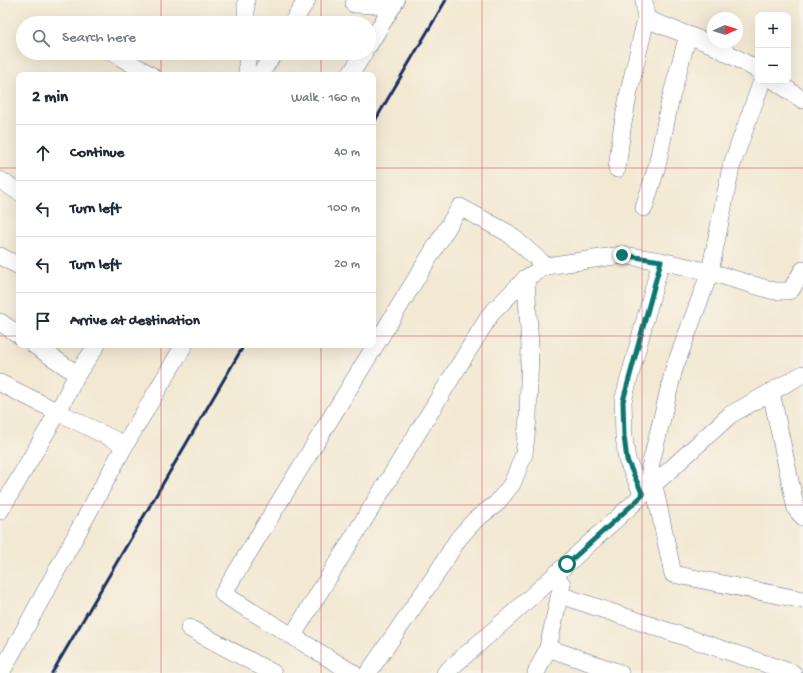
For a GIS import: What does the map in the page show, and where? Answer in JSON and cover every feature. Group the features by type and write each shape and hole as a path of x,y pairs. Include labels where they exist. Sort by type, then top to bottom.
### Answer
{"street":[{"path":"246,0 246,16"},
{"path":"297,16 307,0"},
{"path":"356,0 354,4 394,3"},
{"path":"617,169 629,91 646,19 644,0"},
{"path":"376,33 394,3"},
{"path":"646,19 711,44 755,68"},
{"path":"644,208 657,166 670,101 688,35"},
{"path":"125,60 146,72"},
{"path":"247,60 247,72"},
{"path":"262,72 270,60"},
{"path":"352,72 360,60"},
{"path":"761,84 731,167 710,272 674,369 650,467 649,490 673,574 803,600"},
{"path":"779,84 803,100"},
{"path":"0,180 16,190"},
{"path":"376,344 460,207 508,233 546,266"},
{"path":"293,636 490,315 526,278 546,266 622,255 661,261 710,272 774,291 788,291 791,290 803,270"},
{"path":"0,256 16,264"},
{"path":"649,490 627,460 624,436 623,401 661,261"},
{"path":"368,673 458,540 475,520 496,504 512,484 524,454 528,418 530,347 526,278"},
{"path":"0,322 16,333"},
{"path":"38,348 77,374"},
{"path":"0,511 58,412 77,374 94,348"},
{"path":"1,673 125,445 182,348"},
{"path":"353,673 222,594 373,348"},
{"path":"445,673 510,616 730,415 803,374"},
{"path":"2,388 58,412 125,445"},
{"path":"771,392 796,509 803,517"},
{"path":"536,673 548,648 567,564"},
{"path":"560,595 793,673"},
{"path":"189,628 273,673"},
{"path":"548,648 596,669 620,673"}],"railway":[{"path":"376,119 446,0"},
{"path":"52,673 242,348"}],"route":[{"path":"567,564 643,495 627,460 622,414 623,401 661,261 622,255"}]}
